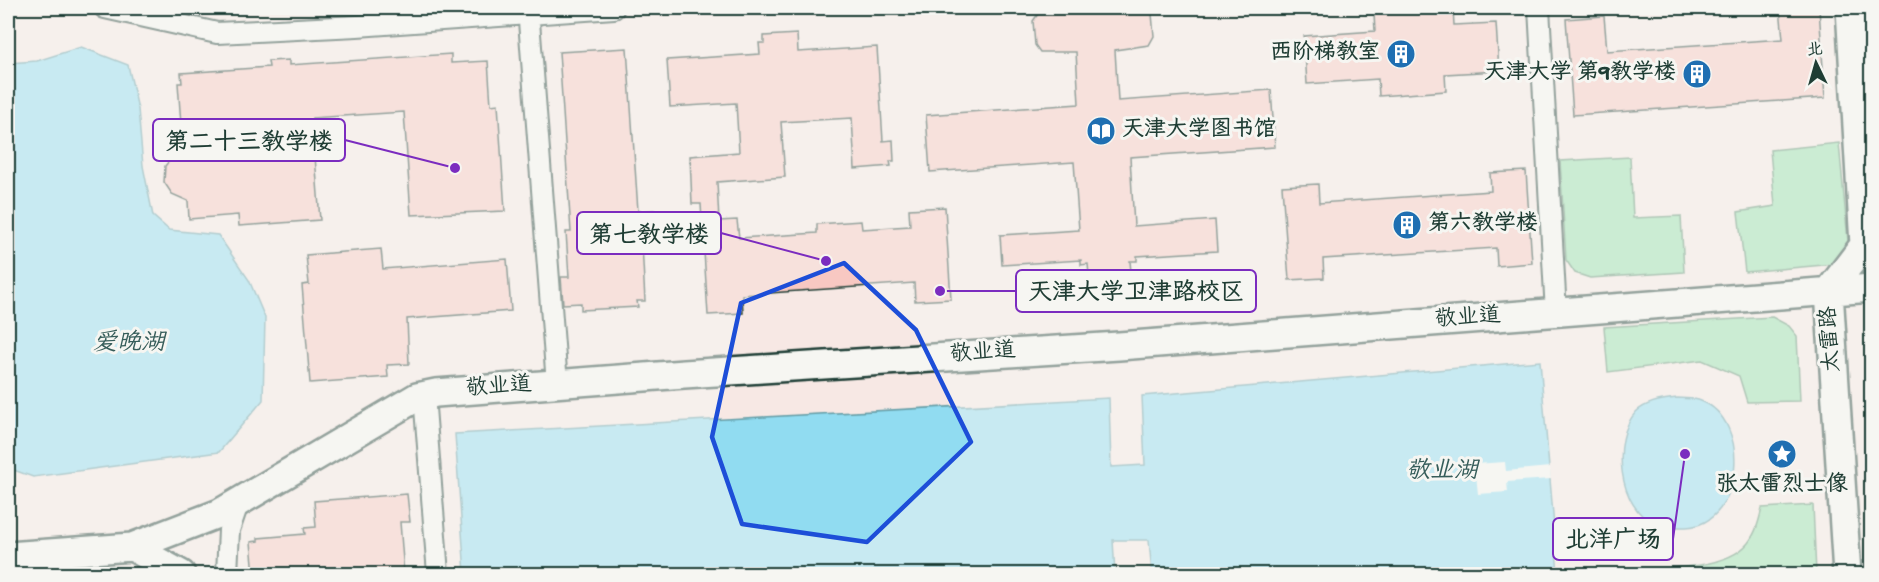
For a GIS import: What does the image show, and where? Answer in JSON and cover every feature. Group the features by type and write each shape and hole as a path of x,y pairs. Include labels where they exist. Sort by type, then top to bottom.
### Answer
{"street":[{"path":"105,8 217,33 528,11 614,8"},
{"path":"1539,8 1556,313"},
{"name":"太雷路","path":"1847,574 1829,291 1864,245 1850,8"},
{"path":"528,11 557,384"},
{"name":"敬业道","path":"8,556 132,547 192,525 239,501 399,407 424,395 1872,288"},
{"path":"424,395 438,574"},
{"path":"227,574 229,530 239,501"},
{"path":"132,547 181,574"}],"highlighted area":[{"path":"844,263 916,330 971,442 867,542 742,524 712,437 741,303"}],"shaded area":[{"path":"8,8 1871,8 1871,574 8,574"}],"green space":[{"path":"1839,143 1849,252 1835,264 1745,272 1738,212 1775,206 1770,150"},
{"path":"1630,157 1633,218 1681,216 1684,272 1590,278 1575,273 1566,260 1560,161"},
{"path":"1772,317 1789,326 1797,336 1800,401 1747,402 1739,376 1702,360 1608,372 1604,327"},
{"path":"1813,505 1816,574 1618,574 1618,570 1688,567 1723,559 1748,543 1755,531 1762,508"}],"water":[{"name":"爱晚湖","path":"81,47 128,65 138,109 143,166 153,216 169,230 218,235 249,280 265,318 263,400 219,452 33,477 8,468 8,63 37,61"},
{"name":"敬业湖","path":"1540,361 1558,574 1152,574 1149,540 1113,540 1115,574 465,574 455,434 1109,398 1111,467 1145,465 1142,396"},
{"path":"1678,398 1701,401 1717,412 1728,428 1734,448 1734,470 1730,491 1720,509 1705,522 1686,527 1670,527 1655,524 1643,516 1633,504 1626,489 1621,455 1628,424 1636,412 1650,403"}],"pier":[{"path":"1505,462 1506,471 1550,467 1551,479 1507,482 1508,492 1478,494 1475,464"}],"building":[{"name":"天津大学图书馆","path":"1148,8 1152,14 1154,36 1149,45 1115,50 1118,101 1271,90 1275,147 1130,157 1134,226 1215,220 1217,251 1137,256 1137,261 1130,261 1131,272 1089,275 1088,264 1081,265 1081,260 1002,265 1000,235 1079,230 1074,162 930,172 926,115 1079,104 1076,52 1040,52 1035,45 1033,21 1038,14 1048,13 1050,10"},
{"name":"天津大学 第9教学楼","path":"1780,8 1819,8 1825,98 1573,115 1566,19 1604,16 1607,51 1783,39"},
{"name":"西阶梯教室","path":"1453,9 1454,25 1496,23 1499,71 1445,74 1446,91 1379,96 1378,79 1307,84 1304,36 1375,31 1374,14"},
{"path":"797,34 798,52 877,47 883,141 893,140 894,161 890,161 891,166 855,169 852,118 781,122 785,177 717,182 719,221 737,220 739,238 817,233 817,224 861,221 862,229 910,226 909,209 945,207 951,299 915,301 914,283 742,295 743,313 708,315 701,204 692,204 690,156 739,152 736,103 670,107 667,60 760,54 759,43 764,43 764,36"},
{"path":"627,48 638,211 654,210 656,243 642,244 645,301 637,301 638,307 581,310 581,303 563,304 561,277 569,277 566,232 571,232 559,52"},
{"path":"451,54 451,63 488,61 491,105 498,104 505,211 411,215 404,112 312,118 320,220 239,226 238,215 189,219 188,201 172,194 164,182 165,166 173,156 241,120 181,124 178,83 182,83 181,73 269,67 268,61 289,60 289,65"},
{"name":"第六教学楼","path":"1526,171 1532,263 1497,266 1496,248 1323,259 1324,278 1289,280 1282,186 1318,184 1319,203 1491,191 1490,173"},
{"path":"381,249 383,269 507,259 511,311 407,319 409,364 387,365 388,377 310,383 302,285 309,284 306,255"},
{"path":"407,494 410,522 400,522 404,574 254,574 251,542 258,541 258,538 305,534 304,528 316,527 314,501"}],"place":[{"name":"西阶梯教室","path":"1401,54"},
{"name":"天津大学 第9教学楼","path":"1697,74"},
{"name":"天津大学图书馆","path":"1101,131"},
{"name":"第二十三教学楼","path":"455,168"},
{"name":"第六教学楼","path":"1407,225"},
{"name":"第七教学楼","path":"826,261"},
{"name":"天津大学卫津路校区","path":"940,291"},
{"name":"北洋广场","path":"1685,454"},
{"name":"张太雷烈士像","path":"1782,454"}]}
